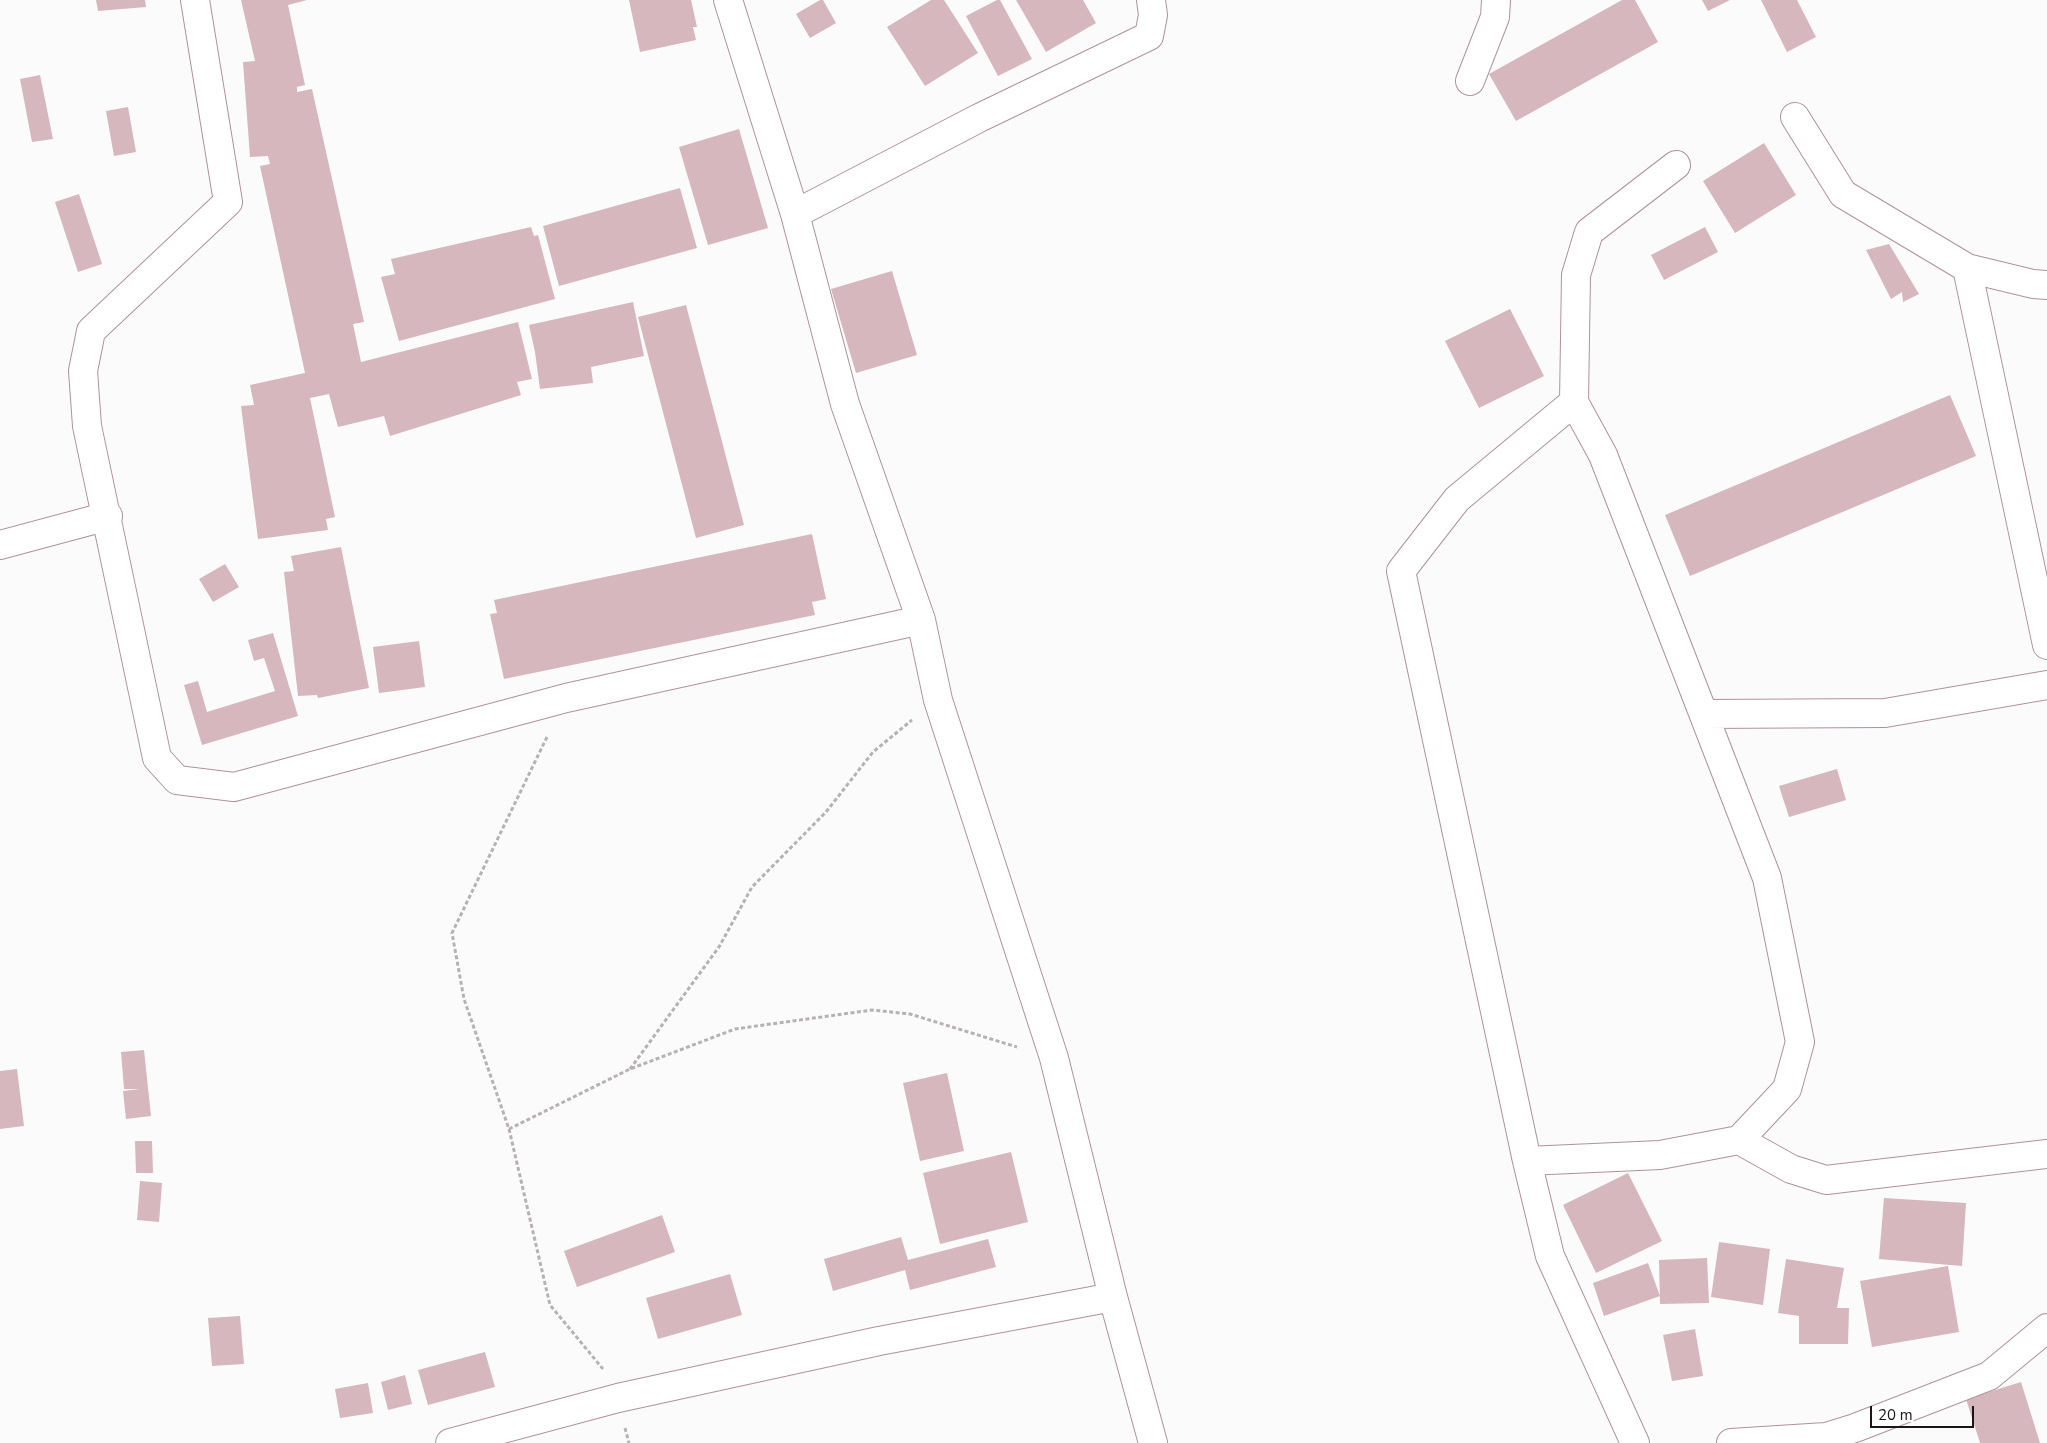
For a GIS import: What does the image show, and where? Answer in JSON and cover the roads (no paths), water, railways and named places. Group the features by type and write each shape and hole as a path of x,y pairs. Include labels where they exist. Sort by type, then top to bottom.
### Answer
{"street":[{"path":"195,0 228,202 91,331 82,371 87,426 108,516 157,758 177,780 234,786 566,698 921,620"},
{"path":"728,0 795,214 845,404 921,620 938,700 1054,1058 1113,1297 1153,1443"},
{"path":"795,214 979,118 1149,36 1153,15 1151,0"},
{"path":"1470,81 1495,17 1496,0"},
{"path":"1795,117 1843,194 1967,268 2034,284 2047,285"},
{"path":"1527,1161 1660,1155 1739,1140 1787,1089 1800,1042 1767,878 1603,455 1574,402 1576,275 1589,232 1676,165"},
{"path":"1967,268 2047,645"},
{"path":"1574,402 1456,498 1401,571 1527,1161 1550,1256 1635,1443"},
{"path":"0,545 108,516"},
{"path":"1704,714 1885,714 2047,685"},
{"path":"1739,1140 1791,1169 1826,1180 2047,1154"},
{"path":"450,1443 618,1398 879,1341 1113,1297"},
{"path":"1731,1443 1826,1437 1855,1428 1989,1376 2047,1328"}]}
